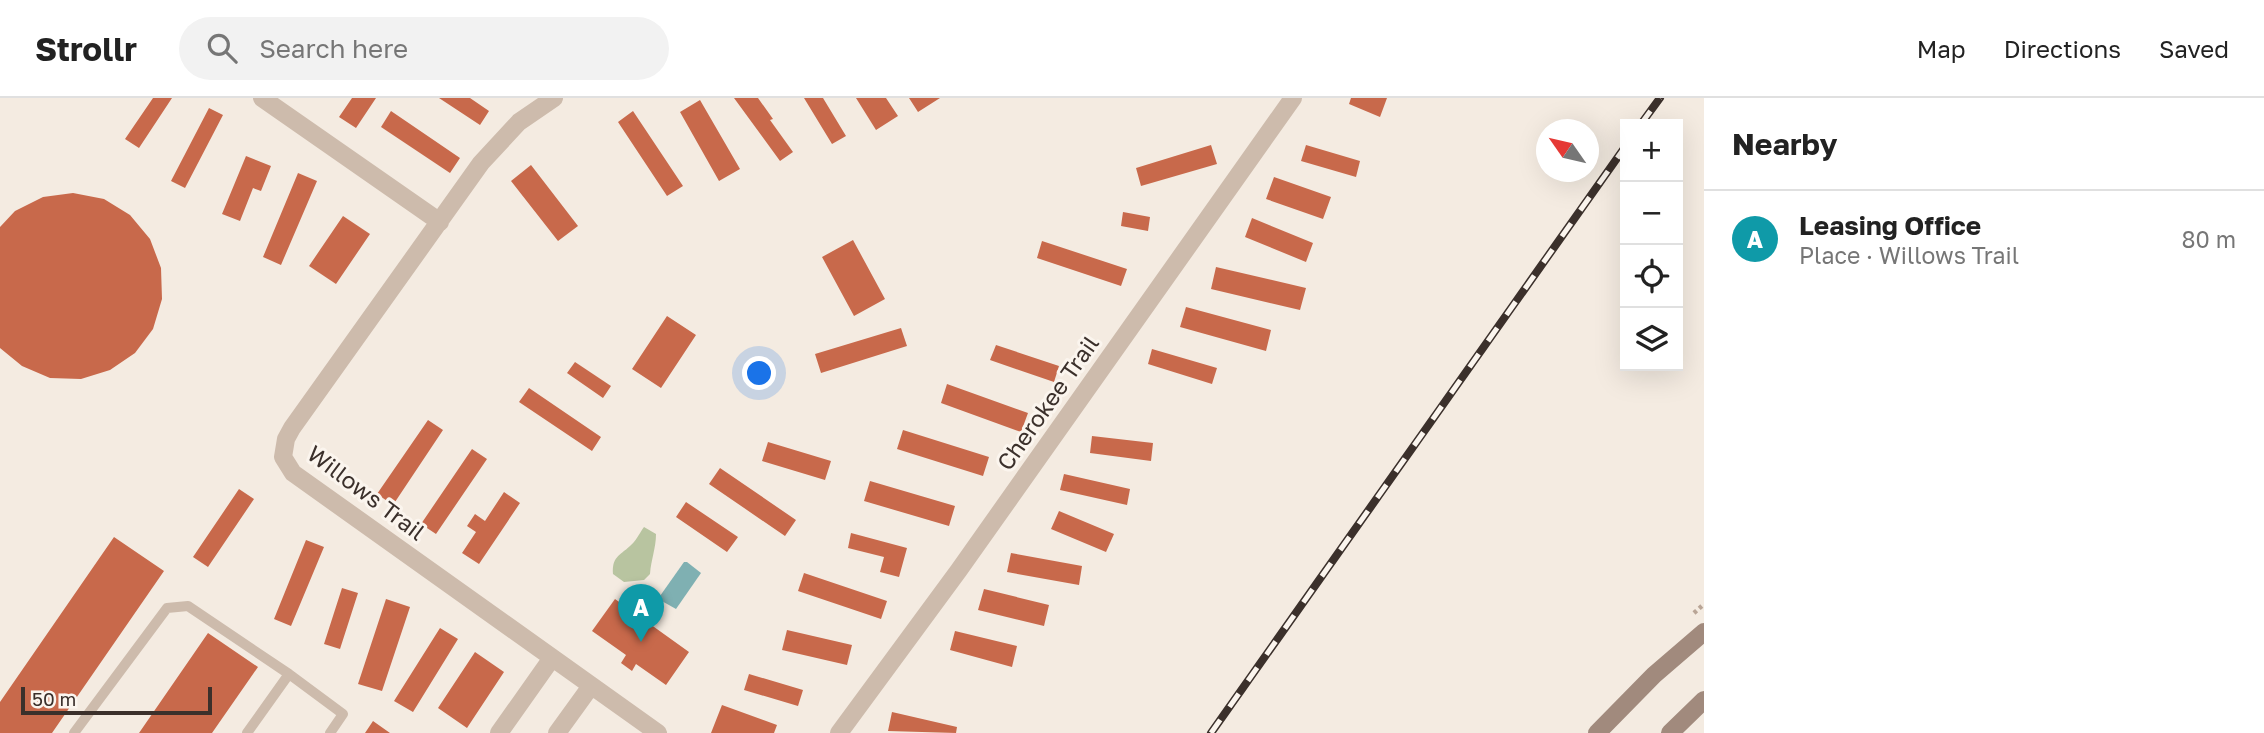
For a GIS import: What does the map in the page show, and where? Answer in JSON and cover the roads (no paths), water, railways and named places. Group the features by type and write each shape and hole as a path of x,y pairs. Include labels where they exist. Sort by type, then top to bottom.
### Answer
{"main road":[{"path":"1597,733 1654,676 1704,632"},
{"path":"1670,733 1704,701"}],"street":[{"path":"262,98 440,222"},
{"name":"Willows Trail","path":"554,98 505,135 481,163 292,428 282,457 293,472 658,733"},
{"name":"Cherokee Trail","path":"839,733 991,525 1293,98"},
{"path":"499,733 552,658"},
{"path":"557,733 592,686"}],"lane":[{"path":"74,733 167,608 188,606 289,674 343,715 330,733"},
{"path":"247,733 289,674"}],"water":[{"path":"684,562 701,573 676,609 660,600 660,596"}],"railway":[{"path":"1645,119 1660,98"},
{"path":"1211,733 1620,154"}],"place":[{"name":"Leasing Office","path":"641,642"}]}
